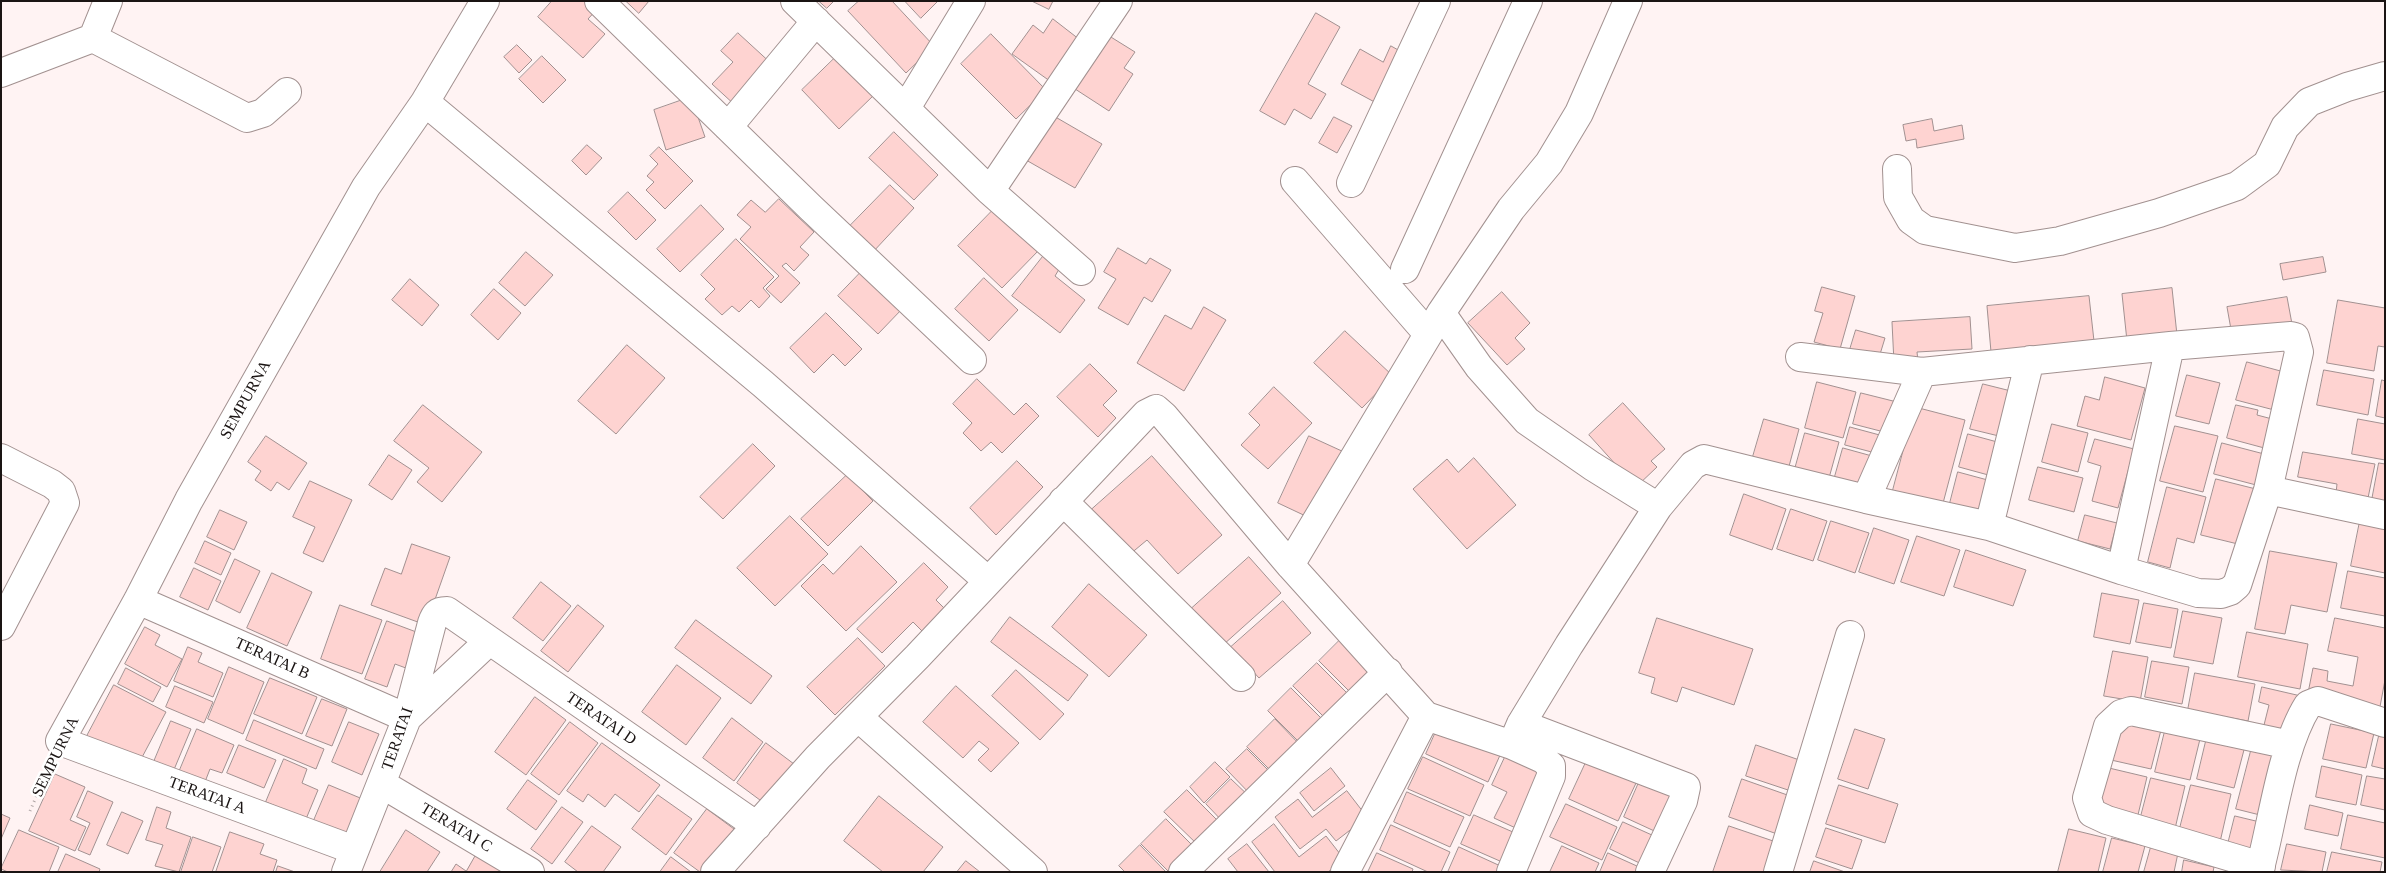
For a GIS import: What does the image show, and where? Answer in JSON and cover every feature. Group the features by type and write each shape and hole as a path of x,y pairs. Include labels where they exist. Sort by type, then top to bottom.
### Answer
{"street":[{"path":"1,73 93,38 108,1"},
{"name":"SEMPURNA","path":"60,741 138,600 189,500 362,195 425,102 485,1"},
{"path":"599,1 811,208 972,360"},
{"path":"795,1 990,191 1080,271"},
{"path":"906,108 971,1"},
{"path":"990,191 1118,1"},
{"path":"1352,183 1436,1"},
{"path":"1405,269 1528,1"},
{"path":"1290,565 1435,323 1511,209 1549,163 1579,113 1628,1"},
{"path":"728,127 816,21"},
{"path":"93,38 248,118 262,113 287,92"},
{"path":"1897,169 1898,197 1911,220 1925,230 2015,248 2060,241 2160,213 2237,186 2267,164 2286,127 2309,102 2347,87 2385,76"},
{"path":"425,102 763,384 988,581"},
{"path":"1294,181 1479,367 1527,421 1592,466 1658,507"},
{"path":"1516,734 1658,507 1693,464 1704,459 1866,500 1989,526 2121,570 2198,593 2221,594 2230,591 2237,585 2268,490 2299,352 2295,338 2291,336 2170,346 1922,372 1800,357"},
{"path":"2121,570 2170,346"},
{"path":"1989,526 2030,360"},
{"path":"1866,500 1922,372"},
{"path":"715,872 818,757 1146,414 1156,409 1164,416 1290,565 1426,716 1516,734 1686,786 1683,801 1650,872"},
{"path":"1,458 52,484 61,491 65,503 1,626"},
{"path":"2268,490 2385,515"},
{"path":"1063,501 1241,677"},
{"name":"TERATAI B","path":"138,600 407,718"},
{"name":"TERATAI","path":"350,861 407,718 432,623 436,614 447,611"},
{"name":"TERATAI D","path":"447,611 488,642 757,826"},
{"path":"1778,872 1850,635"},
{"path":"407,718 488,642"},
{"path":"1184,872 1388,672"},
{"path":"2290,745 2131,711 2121,714 2108,726 2087,798 2092,813 2107,820 2260,869 2290,745 2299,718 2308,705 2318,701 2385,723"},
{"path":"1345,872 1426,716"},
{"path":"858,717 1033,872"},
{"path":"1511,872 1548,785 1551,771 1551,766 1516,734"},
{"name":"TERATAI A","path":"60,741 350,861"},
{"name":"TERATAI C","path":"382,784 530,872"}],"path":[{"name":"SEMPURNA","path":"30,811 60,741"}],"building":[{"path":"552,1 592,1 599,7 588,19 605,34 583,58 538,17"},
{"path":"626,1 649,1 639,13"},
{"path":"819,1 834,1 827,8"},
{"path":"859,1 892,1 934,46 906,73 848,11"},
{"path":"905,1 938,1 921,18"},
{"path":"1032,1 1053,1 1049,9"},
{"path":"1316,13 1340,27 1308,84 1326,94 1311,119 1294,109 1285,125 1260,111"},
{"path":"1053,19 1084,43 1054,84 1012,54 1033,25 1043,33"},
{"path":"738,33 774,66 736,106 712,84 733,62 721,51"},
{"path":"991,34 1046,90 1016,119 961,64"},
{"path":"1106,34 1135,52 1124,68 1133,74 1109,111 1072,87"},
{"path":"517,45 532,60 519,73 504,57"},
{"path":"1391,46 1409,56 1382,106 1341,84 1360,49 1383,62"},
{"path":"838,55 875,94 839,129 802,90"},
{"path":"542,56 566,80 543,103 519,79"},
{"path":"691,97 705,137 666,150 654,110"},
{"path":"1052,115 1102,144 1075,188 1026,160"},
{"path":"1334,117 1352,126 1337,153 1319,143"},
{"path":"1932,119 1934,131 1962,125 1964,139 1917,148 1916,139 1906,141 1903,125"},
{"path":"894,132 938,175 914,200 869,158"},
{"path":"587,145 602,158 586,175 572,161"},
{"path":"659,147 693,181 665,209 646,190 654,182 647,176 658,164 650,156"},
{"path":"890,185 914,208 872,253 847,229"},
{"path":"628,192 656,220 636,240 608,212"},
{"path":"779,199 814,232 800,247 809,255 794,271 786,263 782,266 800,283 781,303 766,289 779,276 740,239 751,227 737,215 751,200 765,212"},
{"path":"701,205 724,229 680,272 657,249"},
{"path":"996,207 1040,249 1002,288 958,246"},
{"path":"736,239 774,277 763,288 770,296 759,308 751,300 739,312 732,306 722,315 705,299 715,289 701,275"},
{"path":"1118,248 1146,264 1150,258 1171,270 1152,302 1144,297 1128,325 1098,308 1116,279 1104,272"},
{"path":"526,252 553,275 525,306 499,283"},
{"path":"1045,254 1061,266 1055,276 1085,300 1060,333 1012,296"},
{"path":"2323,257 2326,272 2283,280 2280,264"},
{"path":"863,270 903,308 878,334 838,296"},
{"path":"984,278 1018,310 989,341 955,309"},
{"path":"410,279 439,305 422,326 392,300"},
{"path":"1822,287 1855,296 1840,349 1814,342 1823,313 1815,311"},
{"path":"2172,288 2177,335 2127,341 2122,294"},
{"path":"494,289 521,313 498,340 471,315"},
{"path":"1502,292 1530,323 1515,338 1525,349 1507,365 1468,323"},
{"path":"2089,296 2094,341 1991,352 1987,306"},
{"path":"2287,297 2292,324 2232,335 2227,307"},
{"path":"2338,300 2385,308 2385,347 2378,346 2374,371 2327,363"},
{"path":"1204,307 1226,320 1184,391 1137,363 1165,315 1191,329"},
{"path":"826,313 862,349 845,366 833,354 814,373 790,348"},
{"path":"1970,317 1972,349 1917,352 1918,361 1894,363 1892,322"},
{"path":"1856,330 1885,338 1877,364 1848,356"},
{"path":"1345,331 1393,376 1362,408 1314,363"},
{"path":"627,345 665,378 616,434 578,401"},
{"path":"2247,362 2288,373 2278,411 2236,400"},
{"path":"1090,364 1117,391 1103,405 1116,418 1098,437 1057,397"},
{"path":"2324,370 2374,379 2368,415 2317,405"},
{"path":"2187,375 2220,383 2209,424 2176,416"},
{"path":"2105,377 2145,388 2131,440 2077,426 2085,396 2099,400"},
{"path":"977,379 1014,415 1026,403 1039,416 1002,453 991,442 981,451 963,433 972,423 953,404"},
{"path":"2382,380 2385,381 2385,418 2376,416"},
{"path":"1817,382 1856,392 1843,438 1805,428"},
{"path":"1983,384 2015,392 2003,437 1970,429"},
{"path":"1274,387 1312,423 1268,469 1241,445 1260,425 1249,414"},
{"path":"1861,393 1901,403 1892,434 1853,424"},
{"path":"1623,403 1665,449 1651,461 1657,467 1636,487 1589,435"},
{"path":"423,405 482,452 442,502 417,482 429,468 394,441"},
{"path":"2236,405 2258,410 2257,415 2276,420 2268,449 2227,438"},
{"path":"1915,407 1965,420 1942,507 1892,494"},
{"path":"1764,419 1799,429 1788,470 1752,460"},
{"path":"2358,419 2385,424 2385,460 2352,454"},
{"path":"2052,424 2088,433 2078,472 2042,462"},
{"path":"2175,426 2218,436 2203,492 2160,481"},
{"path":"1850,427 1887,437 1883,455 1845,445"},
{"path":"1805,433 1839,442 1829,478 1795,469"},
{"path":"1968,434 2001,443 1992,476 1959,467"},
{"path":"266,436 307,463 289,490 277,482 271,491 255,480 261,471 248,462"},
{"path":"1309,436 1344,452 1312,519 1278,503"},
{"path":"2095,439 2134,449 2118,508 2092,501 2101,466 2088,462"},
{"path":"2222,443 2268,455 2260,486 2214,474"},
{"path":"753,444 775,466 723,519 700,497"},
{"path":"1843,448 1872,456 1863,488 1834,480"},
{"path":"2303,452 2375,464 2368,498 2336,493 2337,484 2298,477"},
{"path":"389,455 412,470 392,500 369,485"},
{"path":"1152,456 1222,535 1178,574 1147,540 1129,555 1090,511"},
{"path":"1474,458 1516,505 1467,549 1413,489 1447,459 1458,472"},
{"path":"1017,461 1043,487 996,535 970,508"},
{"path":"2379,463 2385,464 2385,502 2372,500"},
{"path":"2038,467 2083,478 2074,512 2029,500"},
{"path":"1958,472 1995,482 1984,521 1948,511"},
{"path":"847,475 873,501 828,546 801,519"},
{"path":"2216,479 2256,489 2242,545 2201,535"},
{"path":"310,481 352,500 323,562 303,553 315,527 293,517"},
{"path":"2167,487 2206,497 2194,543 2177,538 2170,568 2148,562"},
{"path":"1744,494 1786,509 1772,550 1730,535"},
{"path":"1791,509 1827,521 1813,561 1777,549"},
{"path":"220,510 247,522 234,550 207,537"},
{"path":"2085,515 2117,523 2110,549 2078,541"},
{"path":"790,516 828,554 775,606 737,568"},
{"path":"1831,521 1869,533 1855,573 1818,560"},
{"path":"2360,521 2385,526 2385,573 2351,566"},
{"path":"1874,528 1909,540 1894,584 1859,572"},
{"path":"1917,536 1960,550 1944,596 1901,582"},
{"path":"205,541 231,553 221,575 195,563"},
{"path":"412,544 450,557 426,625 371,605 385,568 401,574"},
{"path":"861,546 897,582 846,631 801,586 823,564 833,574"},
{"path":"1966,550 2026,570 2013,606 1954,587"},
{"path":"2270,551 2337,563 2327,612 2291,605 2285,634 2255,629"},
{"path":"1249,557 1281,593 1223,645 1191,609"},
{"path":"235,559 260,571 240,613 216,601"},
{"path":"924,563 948,587 936,600 951,615 929,638 913,622 882,653 857,629"},
{"path":"194,568 221,581 208,610 180,597"},
{"path":"2348,571 2385,578 2385,616 2341,608"},
{"path":"272,573 312,592 287,646 247,628"},
{"path":"541,582 571,606 543,641 513,618"},
{"path":"1089,584 1147,635 1109,677 1052,627"},
{"path":"2102,593 2139,600 2130,644 2094,637"},
{"path":"1283,601 1311,633 1259,678 1231,647"},
{"path":"2144,603 2178,609 2171,648 2136,642"},
{"path":"340,605 382,620 362,674 321,659"},
{"path":"578,605 604,626 568,672 541,651"},
{"path":"2183,611 2222,618 2213,664 2174,657"},
{"path":"1010,617 1088,675 1068,701 991,642"},
{"path":"1657,618 1753,649 1734,705 1682,687 1677,702 1651,693 1655,678 1639,673"},
{"path":"2335,618 2385,628 2385,680 2379,712 2307,698 2313,668 2328,671 2327,681 2353,686 2358,657 2328,651"},
{"path":"696,620 772,676 751,704 675,648"},
{"path":"387,621 427,636 414,671 395,664 387,687 365,679"},
{"path":"145,627 160,635 155,645 182,659 167,687 125,664"},
{"path":"2247,632 2308,644 2300,689 2238,677"},
{"path":"1346,634 1383,671 1355,697 1319,661"},
{"path":"858,638 885,666 835,715 807,687"},
{"path":"188,647 202,653 198,662 223,673 213,697 174,681"},
{"path":"2113,651 2148,657 2140,702 2104,696"},
{"path":"2152,661 2189,667 2182,704 2145,697"},
{"path":"1317,663 1353,699 1330,723 1293,686"},
{"path":"677,665 721,698 686,745 642,712"},
{"path":"229,667 264,682 243,734 208,719"},
{"path":"126,668 161,687 153,702 118,684"},
{"path":"1016,670 1064,714 1040,740 992,696"},
{"path":"2195,673 2255,684 2248,721 2188,710"},
{"path":"270,678 317,697 302,734 254,714"},
{"path":"114,685 166,712 139,763 87,736"},
{"path":"175,686 213,702 204,723 166,707"},
{"path":"956,686 1019,743 991,772 978,760 989,749 979,741 963,758 923,722"},
{"path":"2262,687 2301,696 2291,736 2263,729 2269,705 2259,702"},
{"path":"1291,688 1327,724 1304,747 1268,711"},
{"path":"535,697 566,720 526,775 495,752"},
{"path":"322,699 347,709 332,746 306,736"},
{"path":"732,718 763,742 734,781 703,758"},
{"path":"1275,719 1303,748 1275,775 1247,747"},
{"path":"254,720 324,749 316,769 246,740"},
{"path":"171,721 191,729 173,772 153,764"},
{"path":"2121,721 2161,730 2151,769 2111,760"},
{"path":"349,722 379,734 362,775 332,762"},
{"path":"570,722 598,743 559,795 531,774"},
{"path":"2331,724 2374,733 2366,768 2323,759"},
{"path":"1439,725 1501,753 1488,782 1426,754"},
{"path":"197,729 234,745 222,773 210,769 203,787 177,777"},
{"path":"1855,729 1885,739 1868,789 1838,779"},
{"path":"2165,731 2200,739 2190,780 2155,772"},
{"path":"2379,736 2385,737 2385,769 2372,766"},
{"path":"2207,737 2245,746 2234,788 2197,779"},
{"path":"602,743 660,785 639,812 615,794 605,807 588,794 583,802 567,791"},
{"path":"766,743 798,767 768,806 737,783"},
{"path":"239,745 276,760 264,788 227,773"},
{"path":"1756,745 1808,763 1797,793 1746,776"},
{"path":"2252,747 2284,754 2268,817 2236,809"},
{"path":"1247,749 1275,777 1254,798 1226,769"},
{"path":"1506,755 1546,773 1520,830 1494,818 1507,792 1492,785"},
{"path":"1423,757 1484,785 1470,816 1408,789"},
{"path":"1588,758 1637,781 1618,821 1569,799"},
{"path":"284,759 307,769 302,783 318,790 306,819 266,802"},
{"path":"1215,762 1230,777 1204,803 1190,787"},
{"path":"2322,766 2362,775 2356,805 2316,797"},
{"path":"1331,768 1345,786 1314,811 1300,793"},
{"path":"2109,768 2147,777 2137,819 2099,810"},
{"path":"55,774 85,787 70,820 86,827 75,851 29,831"},
{"path":"2367,776 2385,779 2385,810 2361,805"},
{"path":"2151,778 2185,786 2174,833 2139,824"},
{"path":"1231,779 1252,799 1226,825 1206,804"},
{"path":"1742,779 1793,797 1780,835 1729,817"},
{"path":"528,780 557,801 536,830 507,809"},
{"path":"1640,780 1680,798 1663,835 1624,817"},
{"path":"329,785 365,800 348,839 312,825"},
{"path":"1839,785 1898,804 1885,843 1826,824"},
{"path":"2191,785 2231,794 2220,842 2179,832"},
{"path":"1187,790 1222,825 1200,847 1164,812"},
{"path":"88,791 113,802 90,855 78,850 90,823 77,817"},
{"path":"1347,791 1367,817 1336,841 1326,829 1300,849 1275,817 1298,799 1312,817"},
{"path":"1407,792 1464,817 1450,847 1394,822"},
{"path":"658,795 692,819 666,855 632,829"},
{"path":"879,796 943,847 923,872 883,872 844,841"},
{"path":"1566,804 1617,827 1602,860 1550,837"},
{"path":"2310,805 2343,813 2338,836 2305,829"},
{"path":"157,807 171,812 166,828 191,837 179,872 155,866 163,845 146,840"},
{"path":"562,807 583,822 552,864 531,849"},
{"path":"707,809 734,829 703,872 700,872 674,853"},
{"path":"122,812 143,821 128,854 107,845"},
{"path":"1,814 10,818 1,839"},
{"path":"1474,815 1522,836 1509,865 1461,844"},
{"path":"2348,815 2385,823 2385,858 2341,849"},
{"path":"2235,816 2264,823 2258,852 2228,844"},
{"path":"1166,819 1198,851 1178,872 1169,872 1141,844"},
{"path":"1623,822 1663,840 1650,868 1610,849"},
{"path":"1274,824 1299,857 1326,836 1344,859 1328,872 1275,872 1252,842"},
{"path":"1391,825 1450,852 1441,872 1428,872 1380,850"},
{"path":"592,826 621,847 603,872 578,872 565,862"},
{"path":"1729,826 1782,844 1773,872 1713,872"},
{"path":"1826,828 1862,840 1852,869 1816,857"},
{"path":"2069,829 2106,838 2098,872 2058,872"},
{"path":"19,830 59,847 49,872 8,872 1,869"},
{"path":"406,830 440,852 427,872 380,872"},
{"path":"230,832 264,844 260,854 277,860 273,872 216,872"},
{"path":"193,837 221,847 212,872 181,872"},
{"path":"2112,838 2145,846 2138,872 2103,872"},
{"path":"1247,844 1269,872 1238,872 1228,859"},
{"path":"2287,844 2326,852 2322,872 2281,870"},
{"path":"1140,845 1166,872 1125,872 1119,866"},
{"path":"1562,846 1599,863 1595,872 1550,872"},
{"path":"1459,847 1507,869 1505,872 1448,872"},
{"path":"2151,847 2178,853 2174,872 2144,872"},
{"path":"2332,852 2382,862 2380,872 2327,872"},
{"path":"1377,853 1413,869 1412,872 1368,872"},
{"path":"1608,853 1648,871 1648,872 1600,872"},
{"path":"66,854 100,869 99,872 58,872"},
{"path":"476,855 504,872 451,872 456,864 466,871"},
{"path":"671,857 691,872 660,872"},
{"path":"2184,860 2214,867 2213,872 2182,872"},
{"path":"966,861 980,872 957,872"},
{"path":"1814,861 1845,872 1810,872"},
{"path":"278,866 295,872 276,872"}]}
